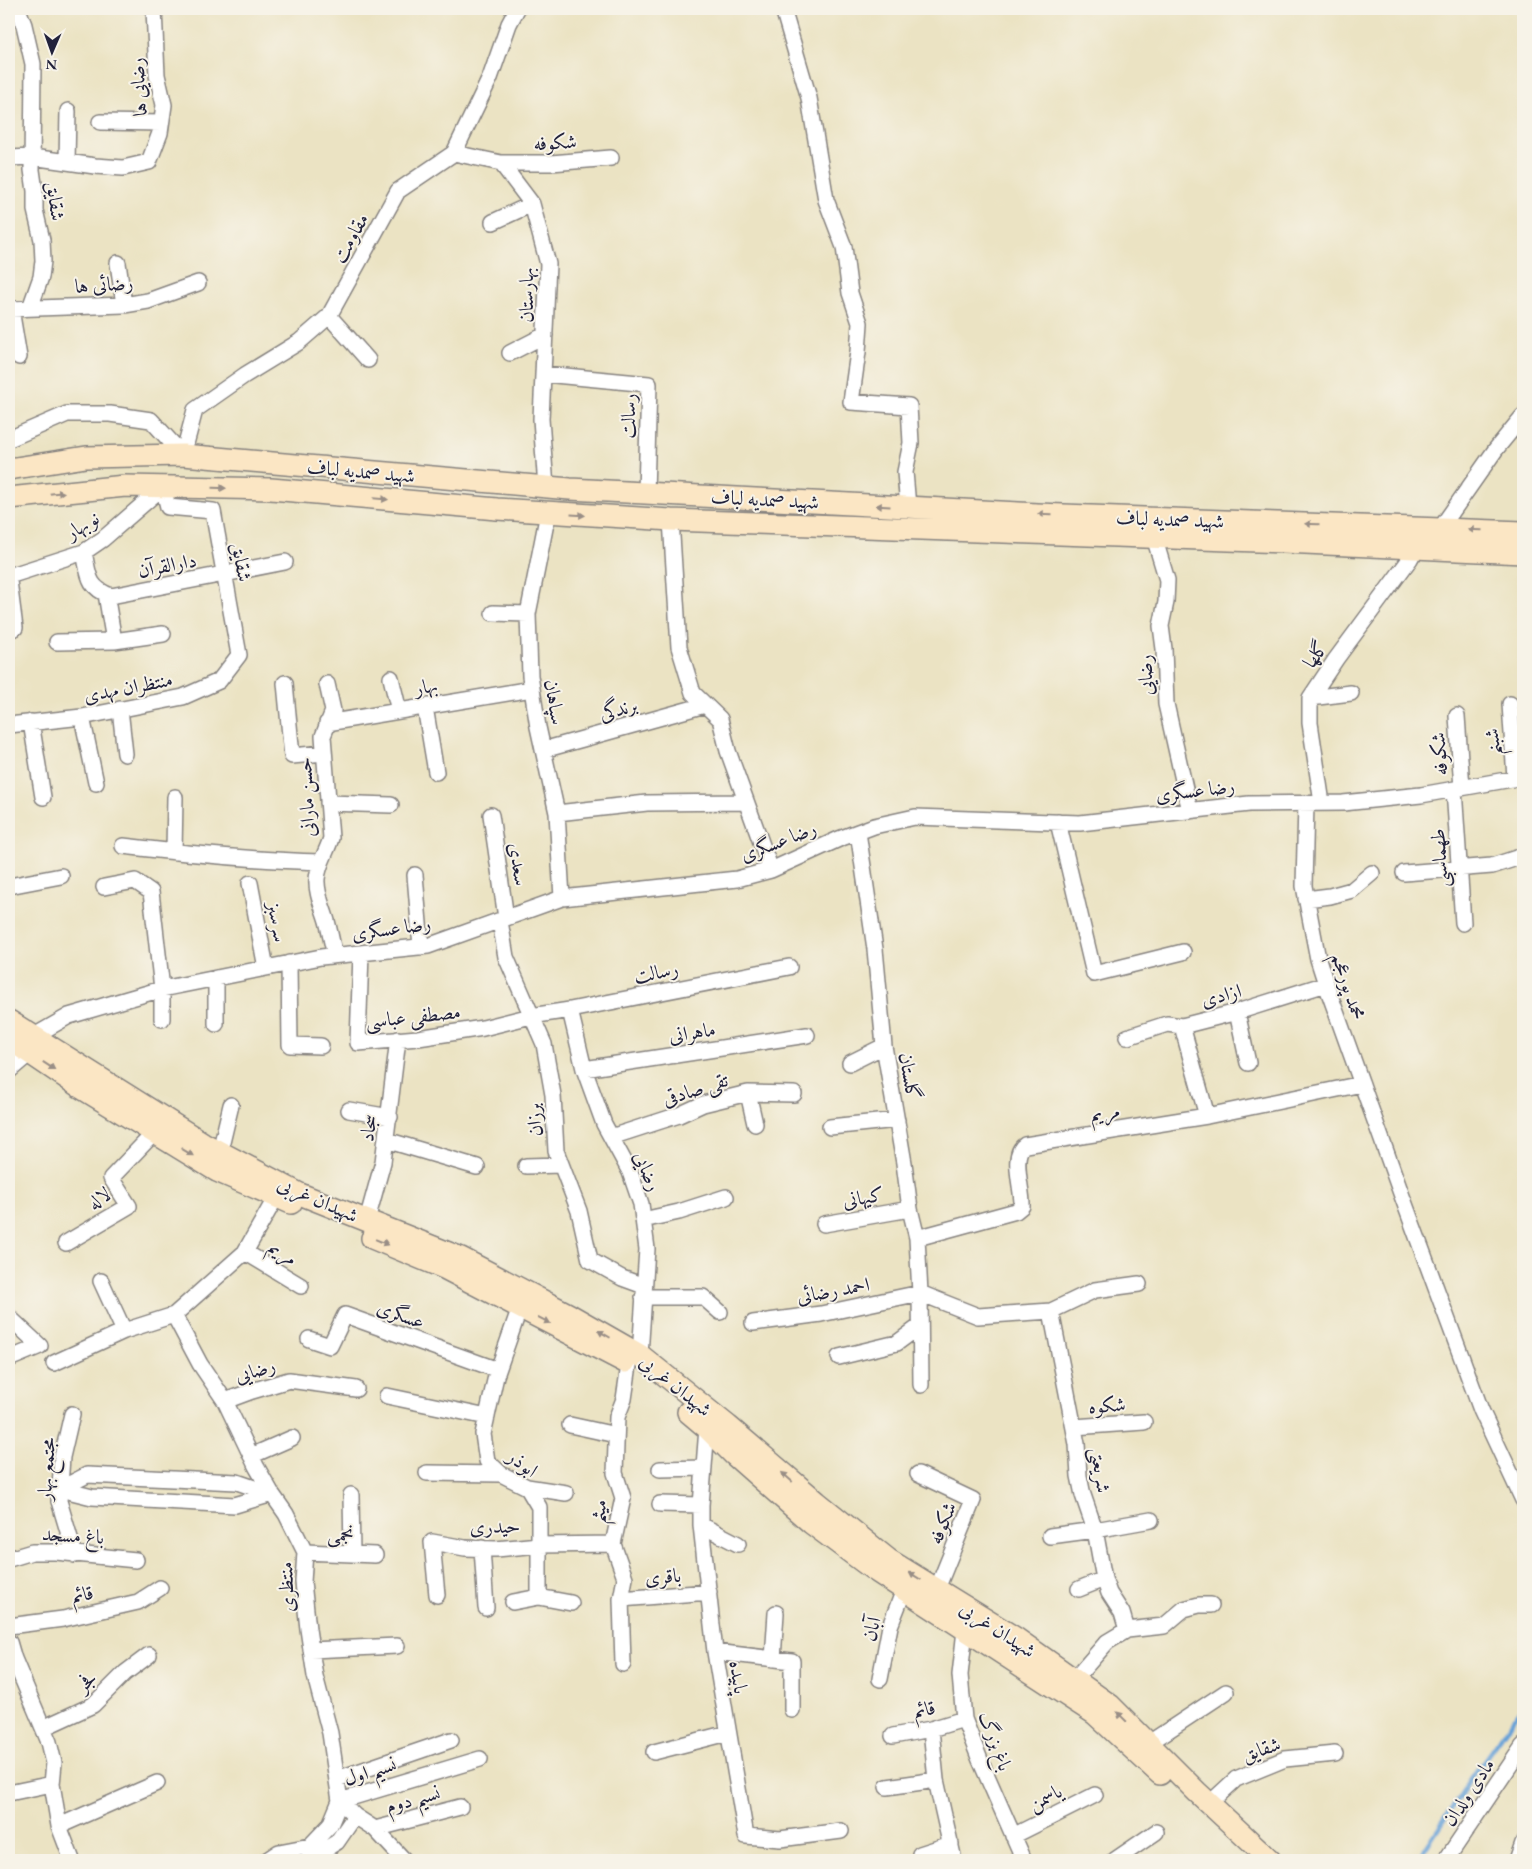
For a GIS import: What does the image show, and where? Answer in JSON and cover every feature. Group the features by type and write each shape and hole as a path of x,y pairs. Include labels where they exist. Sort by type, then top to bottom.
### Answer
{"main road":[{"name":"شهید صمدیه لباف","path":"9,469 86,457 183,455 546,487 908,507 1078,525 1154,537 1523,553"},
{"name":"شهید صمدیه لباف","path":"9,498 125,486 271,489 548,513 671,520 1440,529 1523,532"},
{"name":"شهیدان غربی","path":"9,1021 32,1044 130,1107 220,1151 300,1194 461,1258 570,1315 728,1426 889,1560 1017,1639 1110,1705 1270,1860"},
{"name":"شهیدان غربی","path":"9,1039 32,1044"},
{"name":"شهیدان غربی","path":"130,1107 154,1132 218,1171 444,1268 520,1307 635,1360 734,1455 810,1523 874,1570 1095,1714 1252,1860"}],"street":[{"name":"شقایق","path":"18,9 24,25 33,64 32,157 35,210 42,240 41,277 30,308"},
{"name":"رضایی ها","path":"9,158 32,157 123,168 149,162 160,133 164,105 157,74 154,9"},
{"path":"500,163 454,153 490,78 509,24 517,9"},
{"path":"783,9 810,98 826,200 844,247 850,293 860,323 851,402 909,406 911,443 905,472 908,507"},
{"path":"67,162 68,111"},
{"path":"100,122 161,123"},
{"name":"مقاومت","path":"183,455 195,410 245,375 298,342 329,316 398,191 454,153"},
{"name":"شکوفه","path":"500,163 551,163 611,158"},
{"name":"بهارستان","path":"500,163 532,204 548,264 541,419 546,487"},
{"path":"493,222 532,204"},
{"path":"118,263 124,305"},
{"name":"رضائی ها","path":"10,309 124,305 148,301 198,283"},
{"path":"10,309 19,357"},
{"path":"329,316 368,360"},
{"path":"510,353 545,335"},
{"name":"رسالت","path":"544,374 649,384 646,493"},
{"path":"9,438 67,414 110,414 151,420 183,455"},
{"path":"1440,529 1496,449 1523,416"},
{"name":"شقایق","path":"163,487 168,507 213,511 238,654"},
{"name":"نوبهار","path":"9,576 84,552 103,539 163,487"},
{"name":"سپاهان","path":"548,513 528,614 530,676 543,750 557,813 562,898"},
{"path":"671,520 679,647 693,693 720,719 728,751 771,870"},
{"name":"رضایی","path":"1154,537 1167,580 1166,602 1161,626 1164,649 1166,704 1190,811"},
{"name":"گلها","path":"1322,803 1310,723 1310,698 1416,548"},
{"path":"84,552 90,579 97,590 106,594 114,641"},
{"name":"دارالقرآن","path":"106,594 111,596 286,562"},
{"path":"9,581 15,628"},
{"path":"493,613 528,614"},
{"path":"57,642 114,641 163,634"},
{"name":"منتظران مهدی","path":"9,725 82,717 183,697 219,681 238,654"},
{"path":"391,678 399,711"},
{"path":"284,683 292,756 324,753"},
{"name":"حسن مارانی","path":"327,684 333,711 323,736 332,838 327,853 321,862 317,879 319,898 327,920 335,955"},
{"name":"بهار","path":"327,723 532,689"},
{"path":"1310,698 1350,693"},
{"name":"شبنم","path":"1510,704 1519,777"},
{"name":"برندگی","path":"543,750 704,705"},
{"path":"425,707 436,772"},
{"path":"120,709 125,754"},
{"name":"شکوفه","path":"1457,716 1458,788"},
{"path":"82,717 96,783"},
{"path":"31,722 43,798"},
{"name":"رضا عسگری","path":"9,1071 32,1044 69,1016 162,989 335,955 428,946 562,898 737,879 771,870 839,839 874,826 915,817 1080,823 1249,804 1344,803 1421,795 1519,777"},
{"name":"طهماسبی","path":"1458,788 1463,923"},
{"path":"174,852 175,797"},
{"path":"557,813 647,803 746,802"},
{"path":"328,803 390,805"},
{"name":"محمد پورعجم","path":"1306,803 1304,886 1318,959 1402,1196 1481,1410 1521,1495"},
{"name":"سعدی","path":"492,815 503,920"},
{"path":"1058,822 1094,974 1183,952"},
{"name":"گلستان","path":"858,832 875,949 884,1046 916,1238 920,1293 921,1386"},
{"path":"123,846 268,861 321,862"},
{"path":"1404,873 1492,866 1523,856"},
{"path":"1306,899 1352,890 1372,873"},
{"path":"415,875 421,946"},
{"path":"9,886 61,876"},
{"path":"104,886 135,881 150,892 162,989 162,1019"},
{"name":"سرسبز","path":"250,883 266,968"},
{"name":"برزان","path":"503,920 506,958 544,1044 553,1095 556,1151 579,1212 590,1260 643,1292"},
{"name":"مصطفی عباسی","path":"361,953 358,1043 418,1038 483,1028 531,1016"},
{"path":"289,963 290,1045 321,1046"},
{"name":"رسالت","path":"531,1016 789,967"},
{"path":"216,978 216,1024"},
{"name":"ازادی","path":"1127,1037 1167,1024 1182,1026 1237,1012 1326,984"},
{"name":"رضایی","path":"570,1010 584,1069 611,1138 630,1172 641,1204 647,1249 635,1360"},
{"path":"1237,1012 1248,1063"},
{"path":"1182,1026 1207,1116"},
{"name":"ماهرانی","path":"584,1069 807,1035"},
{"name":"سجاد","path":"367,1220 383,1162 398,1040"},
{"path":"850,1064 884,1046"},
{"name":"مریم","path":"916,1238 1016,1211 1022,1206 1018,1158 1019,1150 1025,1145 1207,1116 1362,1084"},
{"path":"748,1093 755,1124"},
{"name":"تقی صادقی","path":"611,1138 679,1115 703,1104 748,1093 794,1094"},
{"path":"220,1151 232,1105"},
{"path":"349,1110 390,1117"},
{"path":"830,1127 897,1120"},
{"name":"لاله","path":"66,1242 129,1206 111,1178 154,1132"},
{"path":"386,1140 477,1167"},
{"path":"526,1166 562,1165"},
{"path":"54,1363 124,1332 174,1316 245,1252 276,1197"},
{"path":"643,1220 678,1212 726,1197"},
{"name":"کیهانی","path":"824,1224 910,1209"},
{"name":"مریم","path":"245,1252 301,1286"},
{"path":"101,1281 124,1332"},
{"path":"920,1293 978,1316 1051,1311 1095,1290 1139,1284"},
{"path":"643,1292 703,1297 720,1312"},
{"name":"احمد رضائی","path":"753,1323 821,1314 920,1293"},
{"name":"ابوذر","path":"520,1307 498,1370 483,1434 487,1461 501,1474 526,1487 539,1507 539,1597"},
{"name":"شریعتی","path":"1051,1311 1077,1444 1079,1476 1083,1495 1095,1530 1104,1579 1109,1593 1122,1613 1127,1630"},
{"name":"عسگری","path":"309,1339 330,1346 345,1315 498,1370"},
{"name":"منتظری","path":"174,1316 200,1364 225,1401 251,1456 272,1494 286,1514 305,1552 303,1582 311,1650 315,1676 330,1733 340,1800"},
{"path":"9,1317 40,1346 9,1359"},
{"path":"839,1357 897,1343 920,1326"},
{"name":"میثم","path":"623,1664 621,1599 625,1578 613,1544 623,1498 615,1473 616,1417 624,1399 635,1360"},
{"name":"رضایی","path":"225,1401 252,1390 289,1380 356,1389"},
{"path":"387,1396 487,1417"},
{"name":"مجتمع بهار","path":"72,1414 62,1457 60,1501 75,1555"},
{"name":"شکوه","path":"1074,1428 1144,1422"},
{"path":"570,1425 616,1435"},
{"name":"پابیده","path":"707,1428 701,1526 715,1652 746,1836 780,1839 841,1830"},
{"path":"251,1456 292,1438"},
{"path":"660,1469 704,1468"},
{"path":"427,1473 501,1474"},
{"name":"شکوفه","path":"918,1474 973,1500 937,1590"},
{"path":"60,1490 87,1475 237,1482 272,1494"},
{"path":"526,1487 566,1493"},
{"path":"60,1490 92,1497 235,1505 272,1494"},
{"path":"351,1495 352,1554"},
{"path":"660,1504 701,1505"},
{"path":"1050,1536 1151,1520"},
{"path":"701,1526 738,1544"},
{"name":"حیدری","path":"438,1596 432,1542 465,1548 496,1549 539,1545 613,1544"},
{"path":"482,1548 486,1608"},
{"name":"باغ مسجد","path":"9,1559 32,1552 56,1552 136,1560"},
{"name":"نجمی","path":"305,1552 375,1555"},
{"path":"1079,1590 1104,1579"},
{"name":"قائم","path":"9,1626 63,1619 138,1602 160,1588"},
{"name":"آبان","path":"880,1679 890,1626 904,1590"},
{"name":"باقری","path":"621,1599 709,1592"},
{"path":"514,1602 539,1597 571,1603"},
{"path":"1074,1680 1107,1642 1127,1630 1164,1626 1184,1610 1199,1605 1211,1605"},
{"path":"773,1659 776,1613"},
{"name":"باغ بزرگ","path":"965,1630 960,1675 964,1719 1024,1860"},
{"path":"9,1642 14,1659 49,1742 54,1763 52,1784 59,1826 72,1860"},
{"path":"311,1650 397,1646"},
{"path":"715,1652 792,1661 792,1710"},
{"name":"فجر","path":"43,1728 93,1705 125,1673 149,1655"},
{"path":"1148,1743 1226,1692"},
{"name":"قائم","path":"893,1736 964,1719"},
{"path":"931,1728 936,1780 954,1860"},
{"path":"654,1752 728,1733"},
{"path":"336,1779 451,1740"},
{"name":"مادی ولدان","path":"1446,1860 1523,1746"},
{"name":"شقایق","path":"1210,1803 1236,1779 1285,1759 1335,1754"},
{"name":"نسیم اول","path":"267,1860 278,1852 310,1846 330,1825 340,1800 480,1759"},
{"path":"887,1787 936,1780"},
{"path":"9,1793 52,1784"},
{"path":"59,1826 157,1784"},
{"name":"یاسمن","path":"1013,1836 1095,1795"},
{"path":"340,1800 355,1816 375,1829 404,1860"},
{"name":"نسیم دوم","path":"375,1829 460,1806"},
{"path":"308,1860 337,1842 355,1816"},
{"path":"1115,1860 1156,1832"},
{"path":"1517,1860 1523,1843"},
{"path":"920,1854 951,1844"}],"waterway":[{"path":"1418,1860 1474,1774 1523,1708"}]}
